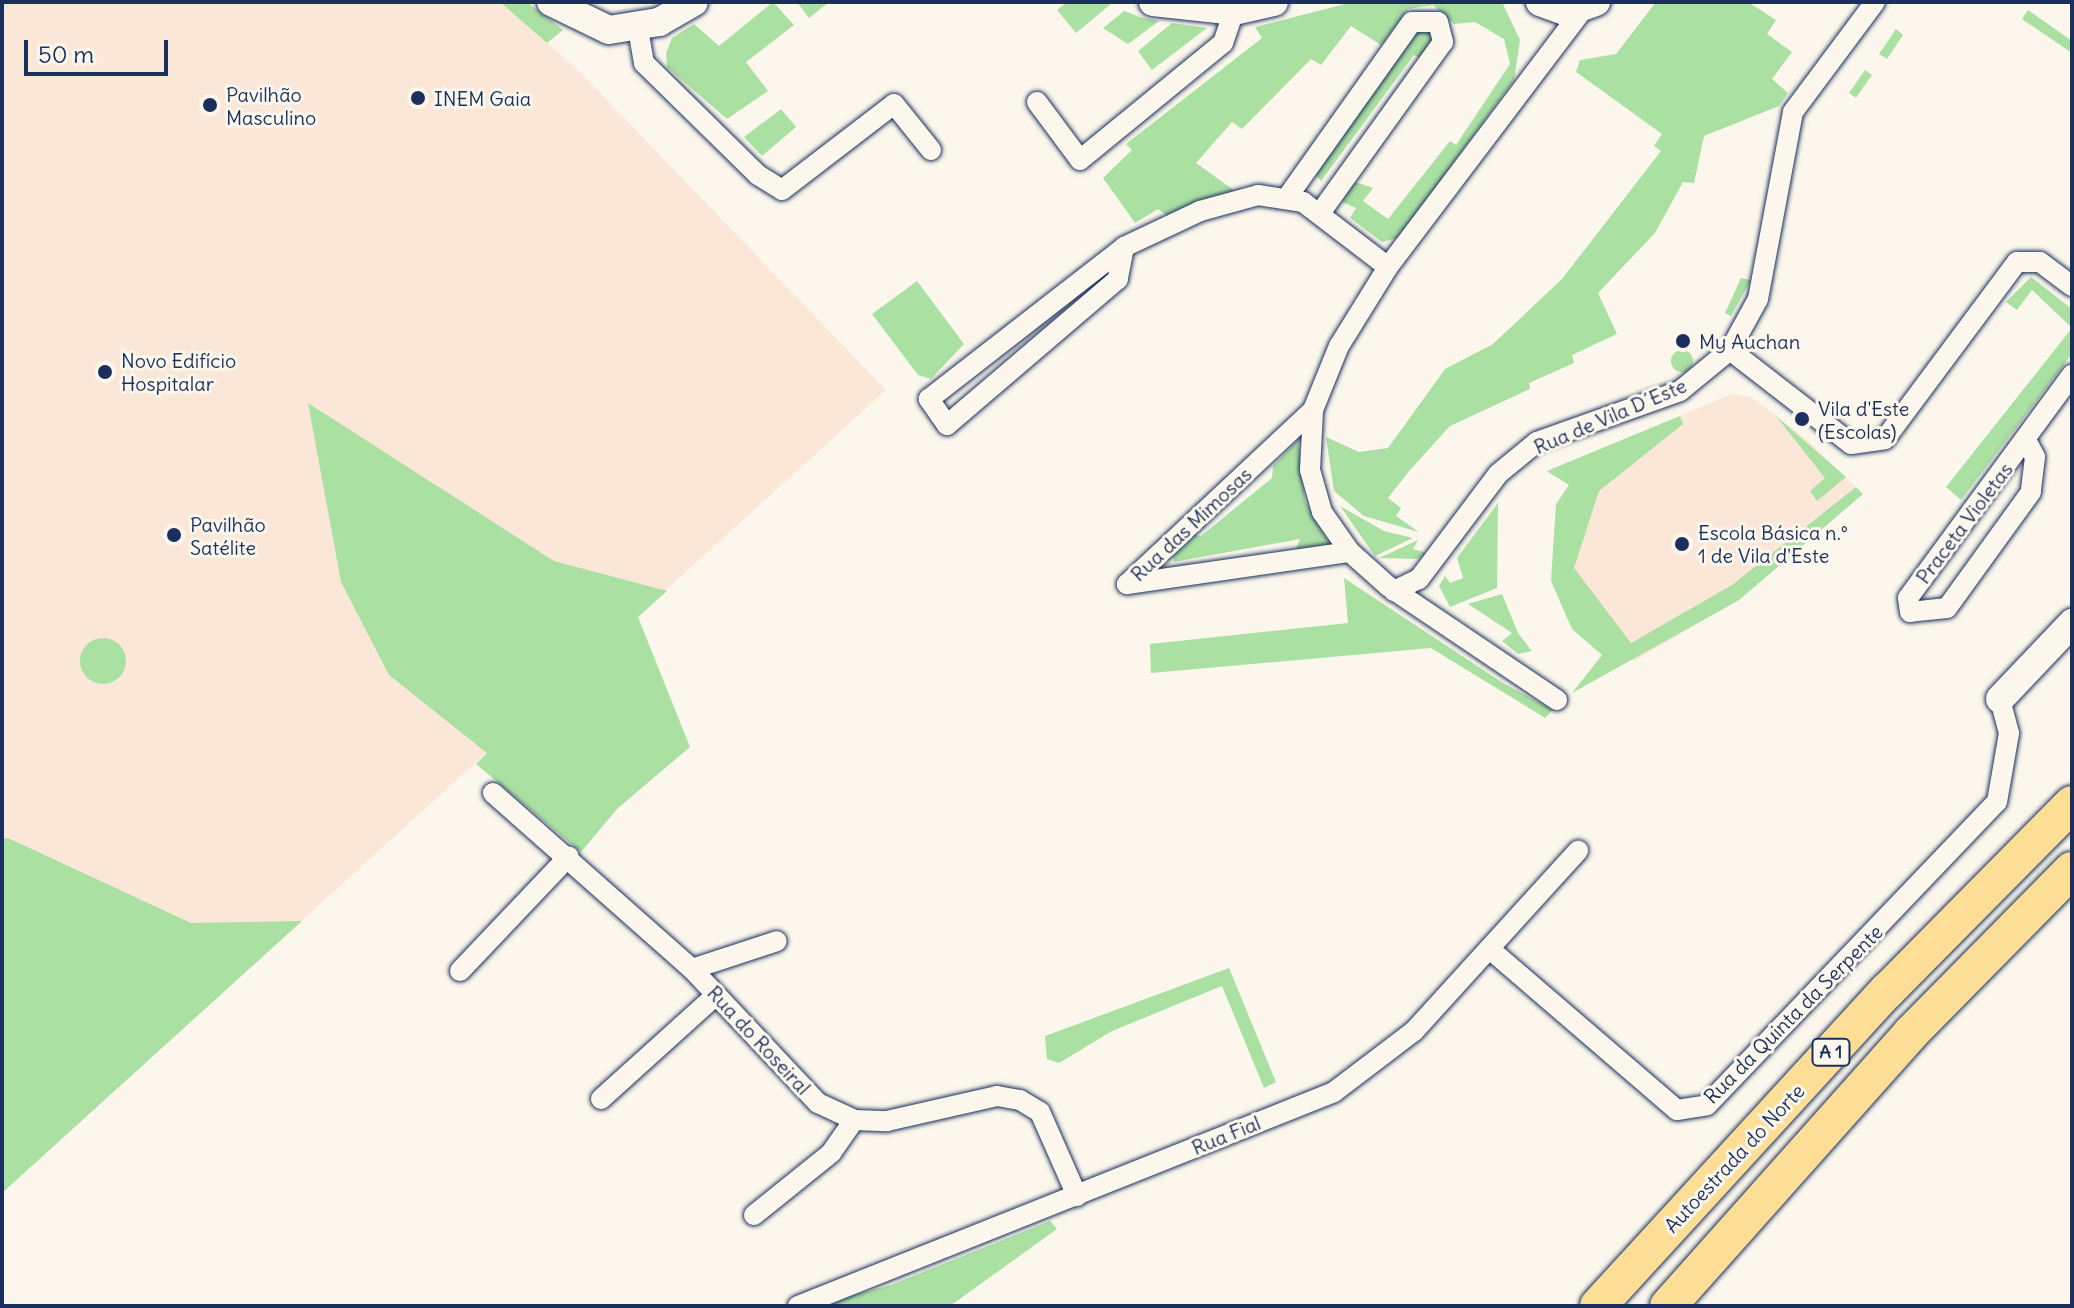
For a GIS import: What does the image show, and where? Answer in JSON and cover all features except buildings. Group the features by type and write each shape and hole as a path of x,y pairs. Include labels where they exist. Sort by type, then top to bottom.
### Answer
{"highway":[{"name":"Autoestrada do Norte","path":"1598,1306 1887,991 2072,804"},
{"name":"A 1","path":"1668,1306 1911,1033 2072,870"}],"street":[{"path":"551,2 583,23 638,29 694,2"},
{"path":"1171,4 1230,7 1274,2"},
{"name":"Rua de Vila D´Este","path":"1394,591 1419,579 1498,474 1537,442 1680,391 1730,350 1758,299 1793,112 1875,2"},
{"path":"1563,41 1547,6 1589,6"},
{"name":"Rua das Mimosas","path":"1557,700 1394,591 1350,552 1322,512 1310,470 1313,410 1339,346 1388,267 1589,6"},
{"path":"1037,102 1080,160 1223,43 1230,7"},
{"path":"1286,199 1412,22 1438,22 1443,42 1320,213"},
{"path":"638,29 644,63 758,175 782,190 894,104 931,150"},
{"path":"1124,247 1118,279 947,425 929,399 1124,247 1200,211 1258,195 1286,199 1320,213 1388,267"},
{"path":"1730,350 1851,444 1885,439 2017,262 2040,262 2072,286"},
{"name":"Praceta Violetas","path":"2026,440 2035,457 2031,492 1947,608 1910,612 1908,598 2072,375"},
{"name":"Rua das Mimosas","path":"1313,410 1127,584 1350,552"},
{"path":"2000,699 2072,623"},
{"name":"Rua da Quinta da Serpente","path":"1492,951 1677,1110 1707,1105 1997,802 2008,771 2009,733 2000,699"},
{"name":"Rua do Roseiral","path":"493,793 569,856 692,969 818,1103 854,1120 887,1121 997,1096 1020,1100 1040,1112 1077,1196"},
{"name":"Rua Fial","path":"798,1306 1334,1092 1414,1031 1492,951 1578,851"},
{"path":"460,971 569,856"},
{"path":"692,969 777,941"},
{"path":"601,1099 716,995"},
{"path":"754,1215 831,1153 854,1120"}],"shaded area":[{"path":"2,2 500,2 578,70 886,390 2,1193"},
{"name":"Escola Básica n.º 1 de Vila d'Este","path":"1732,394 1751,397 1804,437 1863,494 1739,600 1634,661 1558,579 1577,490 1547,471"}],"green space":[{"path":"500,2 527,2 563,30 547,43"},
{"path":"773,2 794,25 746,62 768,91 727,119 667,67 666,53 672,38 694,24 719,46"},
{"path":"797,2 829,2 809,18"},
{"path":"1067,2 1111,4 1076,33 1057,10"},
{"path":"1353,2 1502,2 1520,40 1514,80 1398,238 1382,242 1350,218 1356,208 1342,202 1355,182 1373,188 1363,201 1388,219 1450,141 1456,145 1510,64 1504,39 1475,22 1454,24 1433,5 1408,9 1381,45 1351,26 1321,65 1311,59 1242,129 1232,122 1196,163 1235,191 1169,217 1158,209 1135,223 1103,178 1132,150 1126,144 1262,38 1255,27"},
{"path":"1656,2 1748,2 1776,20 1767,34 1792,52 1772,79 1788,93 1779,106 1704,136 1694,183 1683,182 1655,233 1598,293 1617,334 1572,355 1574,363 1529,383 1530,389 1450,426 1410,470 1388,498 1401,508 1396,516 1419,532 1364,516 1334,491 1326,437 1359,452 1388,448 1445,369 1493,344 1562,279 1661,151 1654,146 1662,134 1576,72 1580,60 1616,54"},
{"path":"2028,10 2072,41 2072,53 2022,19"},
{"path":"1124,11 1159,21 1128,44 1103,28"},
{"path":"1172,23 1207,28 1152,70 1138,51"},
{"path":"1422,23 1436,36 1424,60 1414,55 1321,181 1316,175"},
{"path":"1896,29 1903,35 1887,59 1879,54"},
{"path":"1865,70 1872,75 1856,98 1849,93"},
{"path":"781,109 796,127 762,156 744,137"},
{"path":"2031,277 2072,309 2072,328 2032,290 2017,310 2006,302"},
{"path":"1741,278 1751,280 1731,316 1725,313"},
{"path":"917,281 964,344 931,379 918,375 872,314"},
{"path":"2072,328 2072,354 1961,500 1946,487"},
{"path":"1682,350 1690,353 1693,361 1690,369 1682,372 1674,369 1671,361 1674,353"},
{"path":"308,403 554,561 667,591 638,617 690,747 617,809 581,852 476,764 487,753 389,675 341,582"},
{"path":"1680,416 1683,424 1599,491 1574,568 1631,643 1732,585 1856,487 1863,494 1739,600 1572,693 1602,655 1572,629 1551,581 1556,504 1569,485 1547,471"},
{"path":"1776,416 1846,477 1817,501 1810,491 1825,478"},
{"path":"1298,440 1305,501 1331,546 1295,551 1300,539 1174,562 1171,551 1189,534 1201,536 1272,478 1273,466"},
{"path":"1498,503 1497,588 1450,607 1439,586 1445,576 1450,583 1463,578 1457,558"},
{"path":"1340,506 1384,531 1413,538 1375,556"},
{"path":"1418,540 1413,549 1426,553 1418,559 1379,558"},
{"path":"1344,578 1503,683 1553,710 1545,718 1431,648 1151,673 1150,644 1348,623"},
{"path":"1502,594 1518,633 1532,651 1518,654 1502,641 1512,633 1468,604"},
{"path":"103,638 119,645 126,661 119,677 103,684 87,677 80,661 87,645"},
{"path":"8,838 191,923 302,921 2,1193 2,839"},
{"path":"1229,968 1276,1082 1264,1088 1222,986 1112,1031 1059,1063 1047,1059 1045,1036"},
{"path":"1050,1221 1057,1229 950,1306 815,1306 891,1285"}],"place":[{"name":"INEM Gaia","path":"418,98"},
{"name":"Pavilhão Masculino","path":"210,105"},
{"name":"My Auchan","path":"1683,341"},
{"name":"Novo Edifício Hospitalar","path":"105,372"},
{"name":"Vila d'Este (Escolas)","path":"1802,419"},
{"name":"Pavilhão Satélite","path":"174,535"},
{"name":"Escola Básica n.º 1 de Vila d'Este","path":"1682,544"}]}
